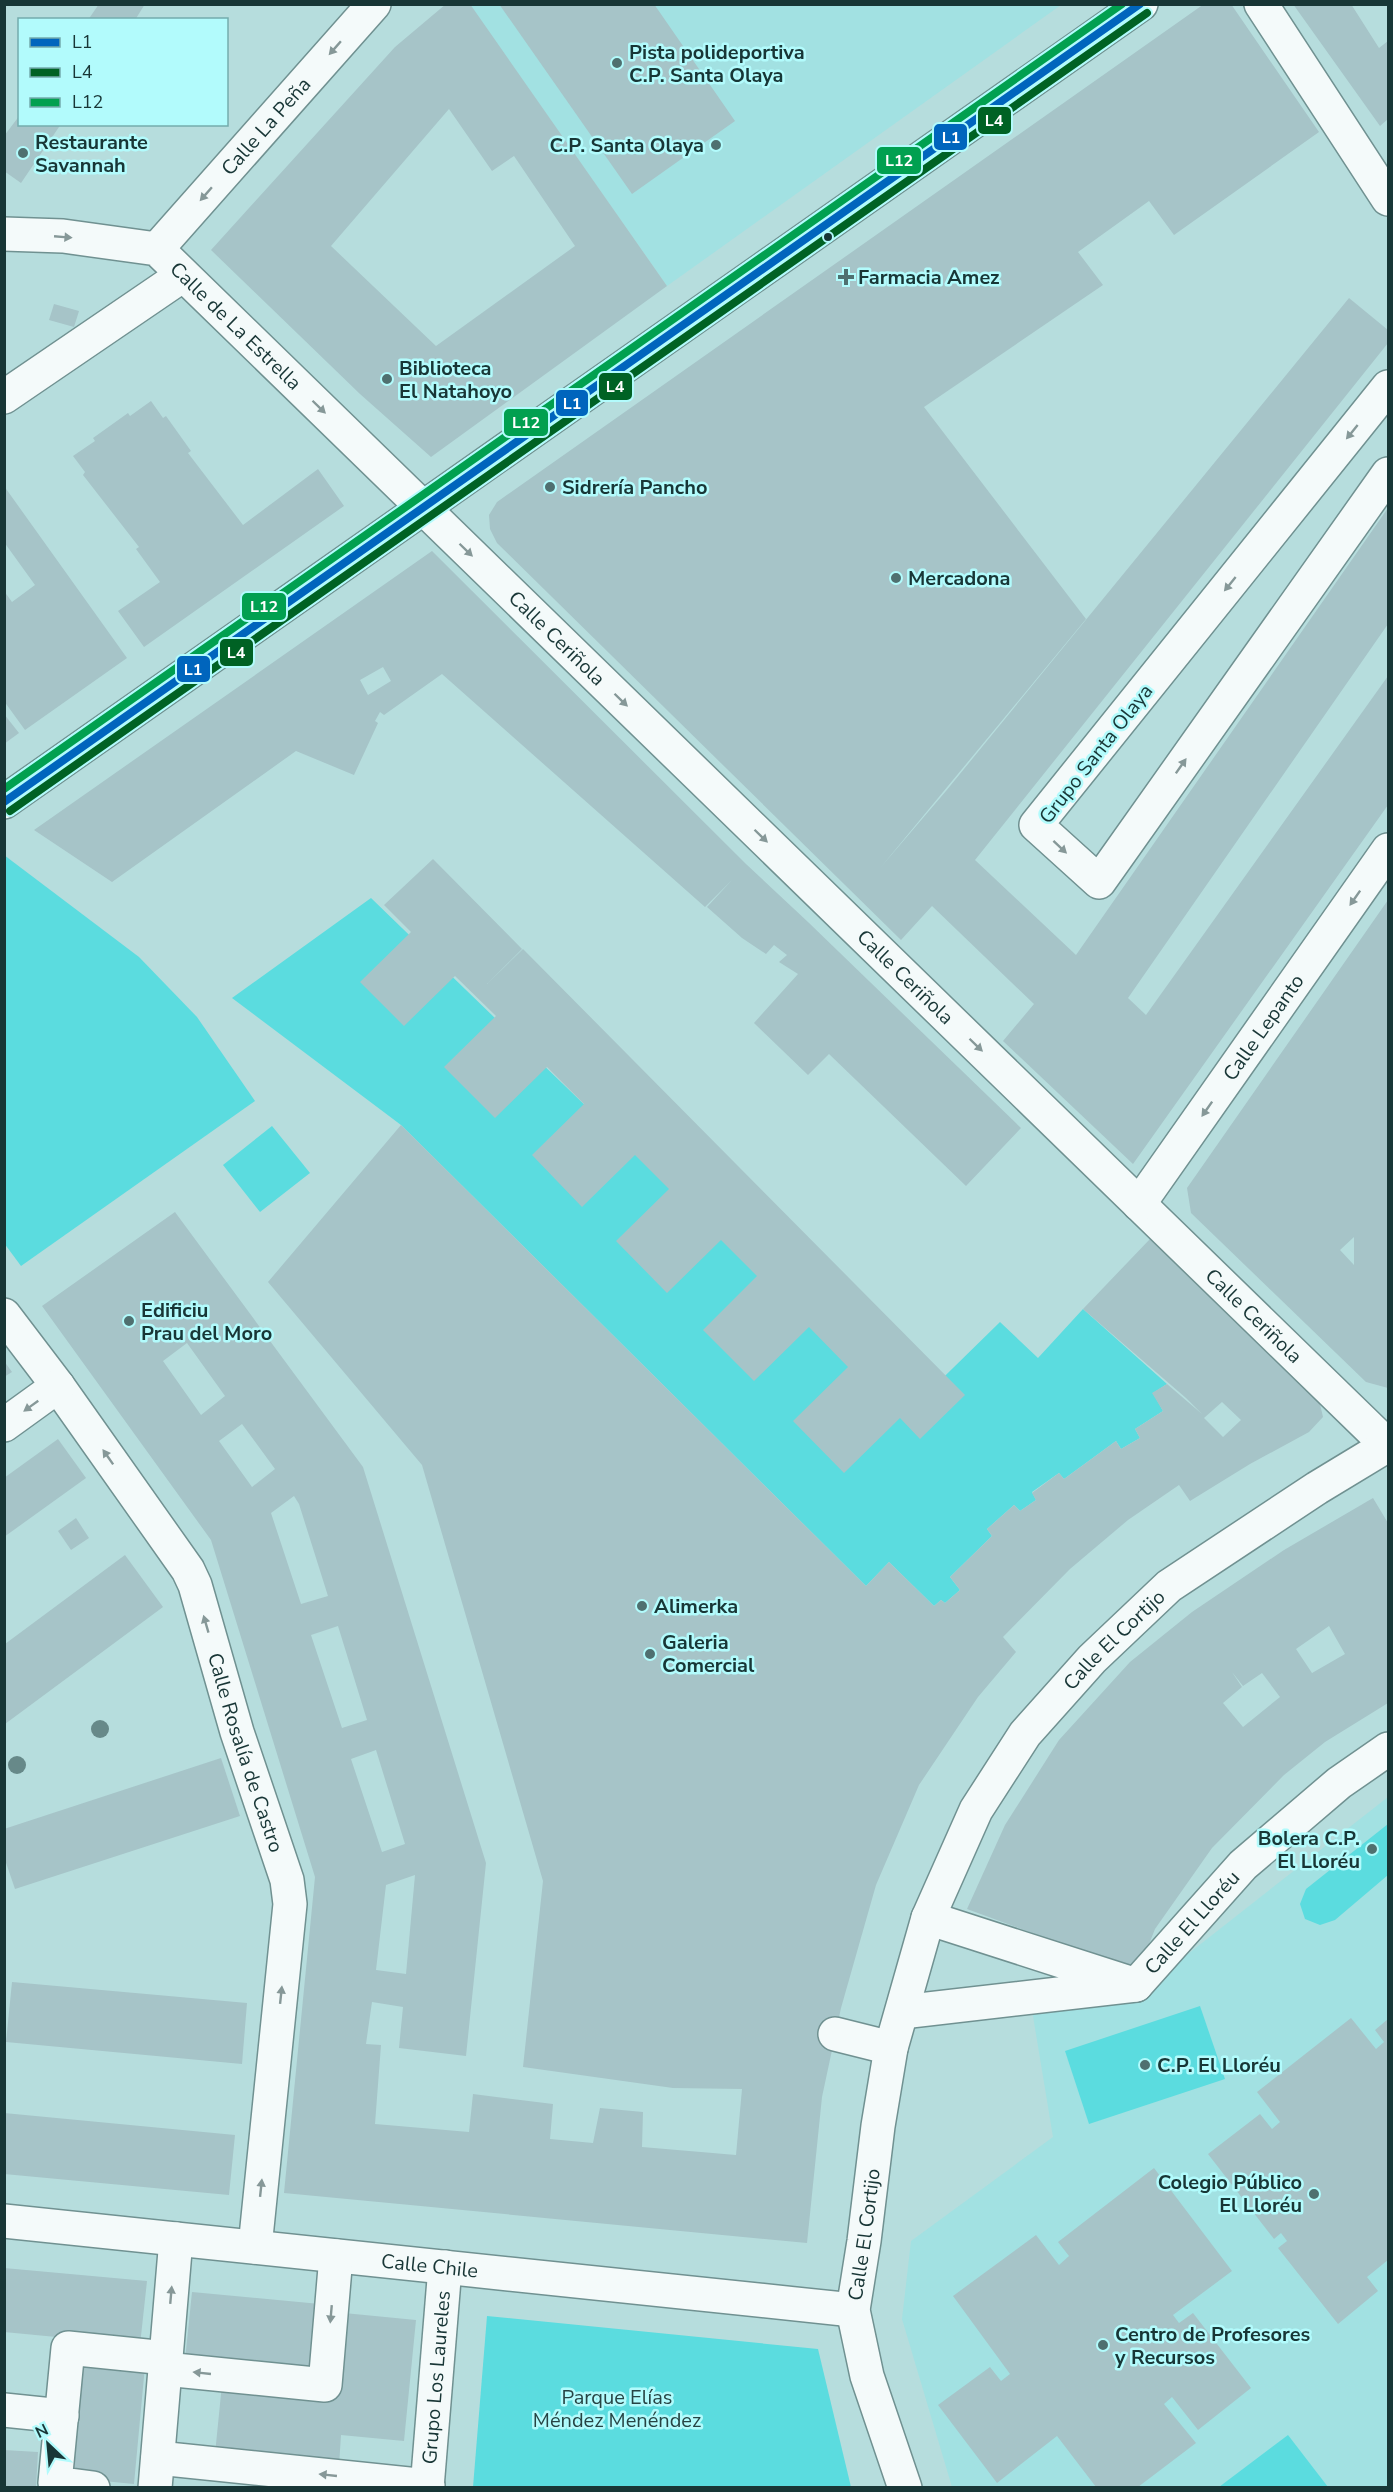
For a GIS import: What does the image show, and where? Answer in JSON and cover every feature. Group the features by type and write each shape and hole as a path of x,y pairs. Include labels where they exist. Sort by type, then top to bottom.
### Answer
{"street":[{"name":"Calle La Peña","path":"157,249 374,4"},
{"path":"4,802 1141,4"},
{"path":"1260,4 1389,199"},
{"name":"Calle de La Estrella","path":"4,234 63,236 157,249 424,509"},
{"path":"4,397 183,275"},
{"name":"Grupo Santa Olaya","path":"1383,491 1099,882 1036,825 1389,387"},
{"name":"Calle Ceriñola","path":"424,509 1388,1445"},
{"name":"Calle Lepanto","path":"1139,1204 1389,850"},
{"name":"Calle Rosalía de Castro","path":"4,1315 58,1386 188,1570 195,1585 237,1732 287,1880 290,1904 255,2247"},
{"path":"4,1425 58,1386"},
{"name":"Calle El Cortijo","path":"904,2487 867,2376 853,2310 891,2048 928,1918 976,1810 1025,1734 1092,1659 1169,1586 1317,1488 1388,1445"},
{"name":"Calle El Lloréu","path":"1136,1985 1243,1865 1339,1783 1389,1749"},
{"path":"928,1918 1136,1985"},
{"path":"902,2012 1136,1985"},
{"path":"835,2034 891,2048"},
{"name":"Calle Chile","path":"4,2221 853,2310"},
{"path":"176,2239 157,2473 427,2487"},
{"path":"93,2487 55,2483 68,2348 166,2364 325,2385 336,2256"},
{"name":"Grupo Los Laureles","path":"427,2487 446,2266"},
{"path":"4,2410 62,2416"}],"shaded area":[{"name":"C.P. Santa Olaya","path":"470,5 1061,5 667,286"},
{"path":"1388,1797 1388,2487 952,2487 902,2319 911,2241 1053,2137 1032,2010 1137,1994"}],"green space":[{"path":"4,855 139,957 197,1017 255,1101 21,1266 4,1243"},
{"path":"371,898 905,1415 1000,1322 1038,1358 1083,1309 1167,1384 1153,1393 1163,1411 1135,1429 1140,1438 1121,1449 1116,1441 1064,1479 1059,1473 1032,1492 1036,1500 1020,1511 1014,1505 987,1529 992,1536 950,1577 960,1590 945,1603 941,1600 934,1606 889,1562 866,1586 401,1125 232,998"},
{"path":"272,1126 310,1173 260,1212 223,1165"},
{"name":"Bolera C.P. El Lloréu","path":"1388,1824 1388,1875 1335,1920 1320,1925 1305,1919 1300,1904 1306,1889"},
{"name":"C.P. El Lloréu","path":"1200,2006 1225,2079 1089,2124 1065,2051"},
{"name":"Parque Elías Méndez Menéndez","path":"487,2316 818,2349 851,2487 473,2487"},
{"path":"1288,2435 1328,2487 1219,2487"}],"building":[{"path":"99,4 145,4 136,18 89,18"},
{"path":"446,4 470,4 667,286 431,457 360,394 211,250 395,47","holes":["449,109 492,171 514,156 575,246 436,346 331,246"]},
{"name":"Pista polideportiva C.P. Santa Olaya","path":"499,4 654,4 735,121 632,194"},
{"path":"1204,4 1231,4 1319,132 1174,235 1149,201 1078,252 1103,285 924,407 1086,619 881,867 946,791 1349,298 1388,330 1388,343 975,860 1076,955 1388,508 1388,624 1128,998 1146,1015 1388,676 1388,805 1133,1164 1003,1041 1034,1004 932,906 901,940 497,543 490,529 489,515 497,502"},
{"path":"1293,4 1351,4 1379,48 1388,41 1388,119 1380,126"},
{"name":"Restaurante Savannah","path":"18,118 18,126 60,126 21,183 4,171 4,136"},
{"path":"54,304 79,311 74,327 49,320"},
{"path":"151,401 163,418 166,416 191,451 188,453 243,525 318,469 344,506 144,647 118,611 160,582 136,549 139,547 83,475 85,472 73,456 95,441 93,438 128,413 130,416"},
{"path":"4,486 127,658 25,730 4,701 4,591 12,602 35,585 4,542"},
{"path":"432,551 746,864 1021,1128 966,1186 829,1054 808,1075 754,1023 798,974 779,962 787,955 774,945 766,954 742,938 707,907 732,880 705,907 442,674 384,715 380,712 375,721 378,723 354,775 296,751 112,882 34,830","holes":["383,667 391,681 368,695 360,680"]},
{"path":"4,714 19,733 4,744"},
{"path":"433,859 522,949 487,984 523,949 965,1395 920,1439 900,1418 844,1473 793,1421 848,1367 809,1327 754,1381 703,1330 757,1276 721,1240 667,1293 616,1241 669,1189 635,1155 582,1207 532,1155 584,1104 547,1067 495,1118 444,1067 496,1016 455,976 404,1026 360,982 411,932 384,905"},
{"path":"1388,900 1388,1388 1366,1382 1191,1213 1187,1188","holes":["1354,1237 1354,1265 1340,1250"]},
{"path":"401,1125 866,1586 889,1562 934,1606 941,1600 945,1603 960,1590 950,1577 992,1536 987,1529 1014,1505 1020,1511 1036,1500 1032,1493 1059,1473 1064,1479 1116,1441 1121,1449 1140,1438 1135,1429 1163,1411 1152,1393 1167,1384 1202,1414 1083,1309 1150,1239 1320,1404 1323,1417 1309,1432 1250,1464 1190,1501 1179,1485 1128,1520 1070,1569 1003,1637 1016,1652 978,1697 919,1785 876,1885 841,2008 822,2097 807,2243 284,2193 315,1877 211,1540 42,1306 175,1212 363,1467 486,1863 466,2056 399,2048 403,2007 372,2002 366,2044 381,2045 375,2124 469,2132 473,2094 553,2104 550,2139 593,2143 600,2108 643,2112 642,2147 736,2155 742,2089 673,2088 523,2067 543,1881 422,1465 268,1282","holes":["187,1343 225,1396 201,1415 163,1361","1222,1402 1241,1420 1223,1437 1204,1418","242,1424 275,1469 252,1487 219,1441","294,1496 299,1504 328,1596 301,1604 271,1513","338,1626 367,1720 342,1728 311,1635","376,1750 405,1844 382,1852 351,1759","415,1875 406,1974 376,1970 386,1885"]},
{"path":"4,1361 12,1372 4,1377"},
{"path":"58,1439 86,1478 4,1537 4,1478"},
{"path":"1373,1498 1388,1523 1388,1703 1325,1742 1284,1775 1212,1848 1155,1929 1138,1972 967,1909 1005,1825 1059,1740 1130,1662 1192,1612 1284,1550","holes":["1329,1626 1345,1654 1312,1673 1296,1649","1232,1672 1243,1686 1262,1673 1280,1697 1243,1727 1223,1703 1242,1687"]},
{"path":"76,1518 89,1538 71,1550 58,1531"},
{"path":"125,1555 163,1607 5,1724 5,1644"},
{"path":"221,1758 240,1816 15,1889 4,1857 4,1829"},
{"path":"12,1982 247,2003 242,2064 6,2042"},
{"name":"Colegio Público El Lloréu","path":"1351,2018 1376,2049 1384,2042 1375,2030 1388,2019 1388,2260 1367,2277 1378,2291 1338,2324 1278,2248 1287,2241 1281,2233 1274,2239 1208,2154 1260,2114 1272,2129 1280,2122 1257,2092"},
{"path":"4,2113 235,2135 229,2195 4,2174"},
{"name":"Centro de Profesores y Recursos","path":"1154,2168 1232,2271 1173,2315 1179,2323 1193,2313 1251,2388 1198,2430 1172,2397 1164,2404 1196,2443 1138,2487 1096,2487 1057,2436 997,2483 938,2405 990,2367 1001,2381 1010,2374 953,2296 1036,2235 1059,2265 1069,2256 1058,2242"},
{"path":"4,2268 147,2281 140,2345 4,2332"},
{"path":"192,2292 320,2304 313,2373 185,2360"},
{"path":"344,2313 416,2320 404,2441 341,2435 339,2466 215,2454 222,2384 336,2395"},
{"path":"84,2360 145,2366 134,2484 73,2478"},
{"path":"4,2450 38,2452 36,2487 4,2487"}],"transit line":[{"name":"L12","path":"4,789 1122,4"},
{"name":"L1","path":"4,802 1140,4"},
{"name":"L4","path":"10,811 1147,13"}],"place":[{"name":"Pista polideportiva C.P. Santa Olaya","path":"617,63"},
{"name":"C.P. Santa Olaya","path":"716,145"},
{"name":"Restaurante Savannah","path":"23,153"},
{"name":"Farmacia Amez","path":"846,277"},
{"name":"Biblioteca El Natahoyo","path":"387,379"},
{"name":"Sidrería Pancho","path":"550,487"},
{"name":"Mercadona","path":"896,578"},
{"name":"Edificiu Prau del Moro","path":"129,1321"},
{"name":"Alimerka","path":"642,1606"},
{"name":"Galeria Comercial","path":"650,1654"},
{"name":"Bolera C.P. El Lloréu","path":"1372,1849"},
{"name":"C.P. El Lloréu","path":"1145,2065"},
{"name":"Colegio Público El Lloréu","path":"1314,2194"},
{"name":"Centro de Profesores y Recursos","path":"1103,2345"}]}
